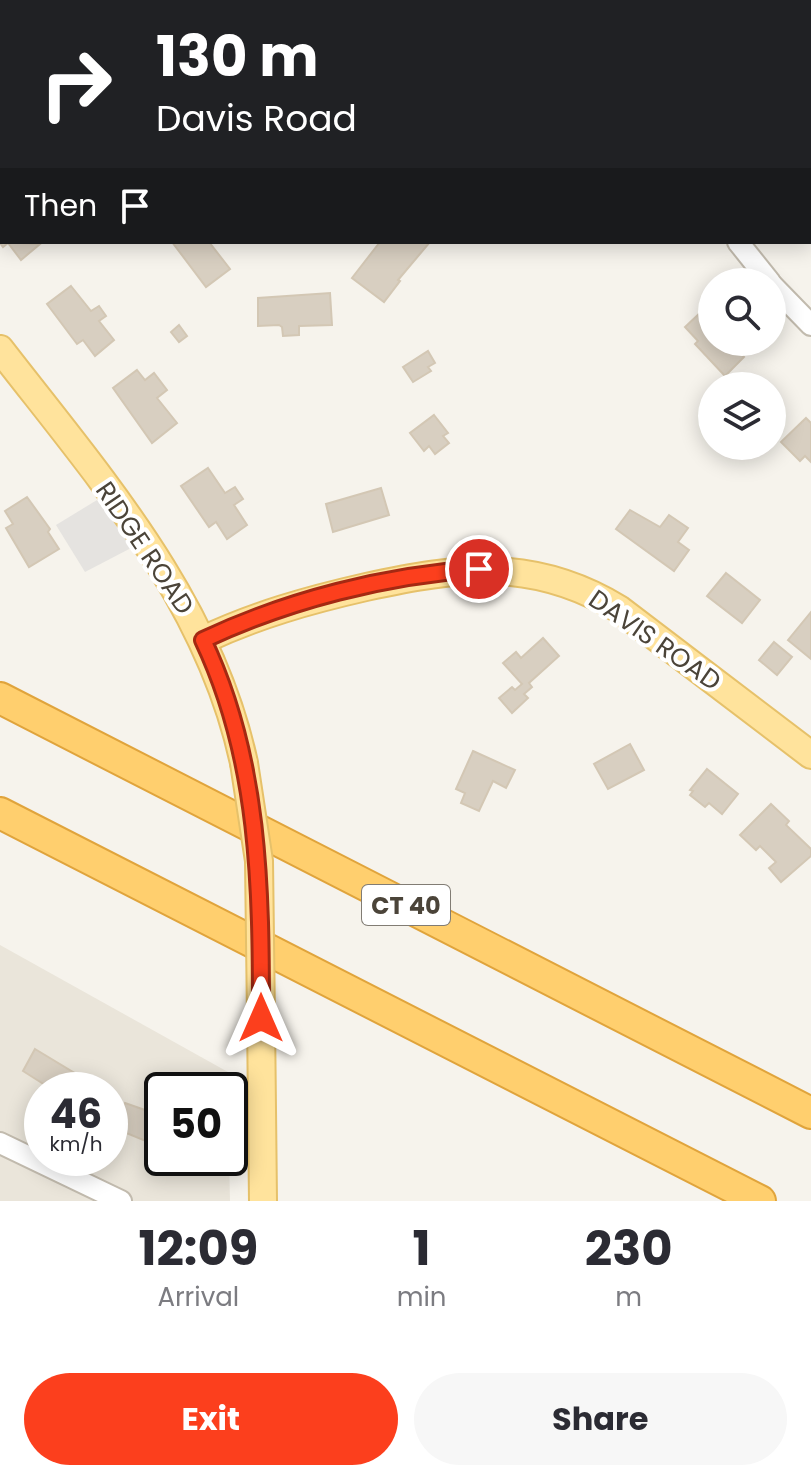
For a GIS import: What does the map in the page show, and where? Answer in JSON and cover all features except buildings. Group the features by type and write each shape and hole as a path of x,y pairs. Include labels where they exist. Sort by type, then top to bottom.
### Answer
{"highway":[{"name":"CT 40","path":"0,698 811,1113"},
{"path":"0,813 760,1201"}],"main road":[{"name":"RIDGE ROAD","path":"0,349 152,551 203,640 229,703 254,809 259,861 263,1201"},
{"name":"DAVIS ROAD","path":"203,640 264,613 412,577 479,569 545,576 583,589 619,609 811,755"}],"street":[{"path":"740,244 759,268"},
{"path":"786,299 811,325"},
{"path":"0,1143 121,1201"}],"shaded area":[{"path":"97,500 133,547 85,572 56,525"},
{"path":"0,945 228,1072 144,1072 144,1176 229,1176 230,1201 0,1201"}],"route":[{"path":"261,1018 261,918 254,809 229,703 203,640 264,613 313,600 412,577 479,569"}]}
